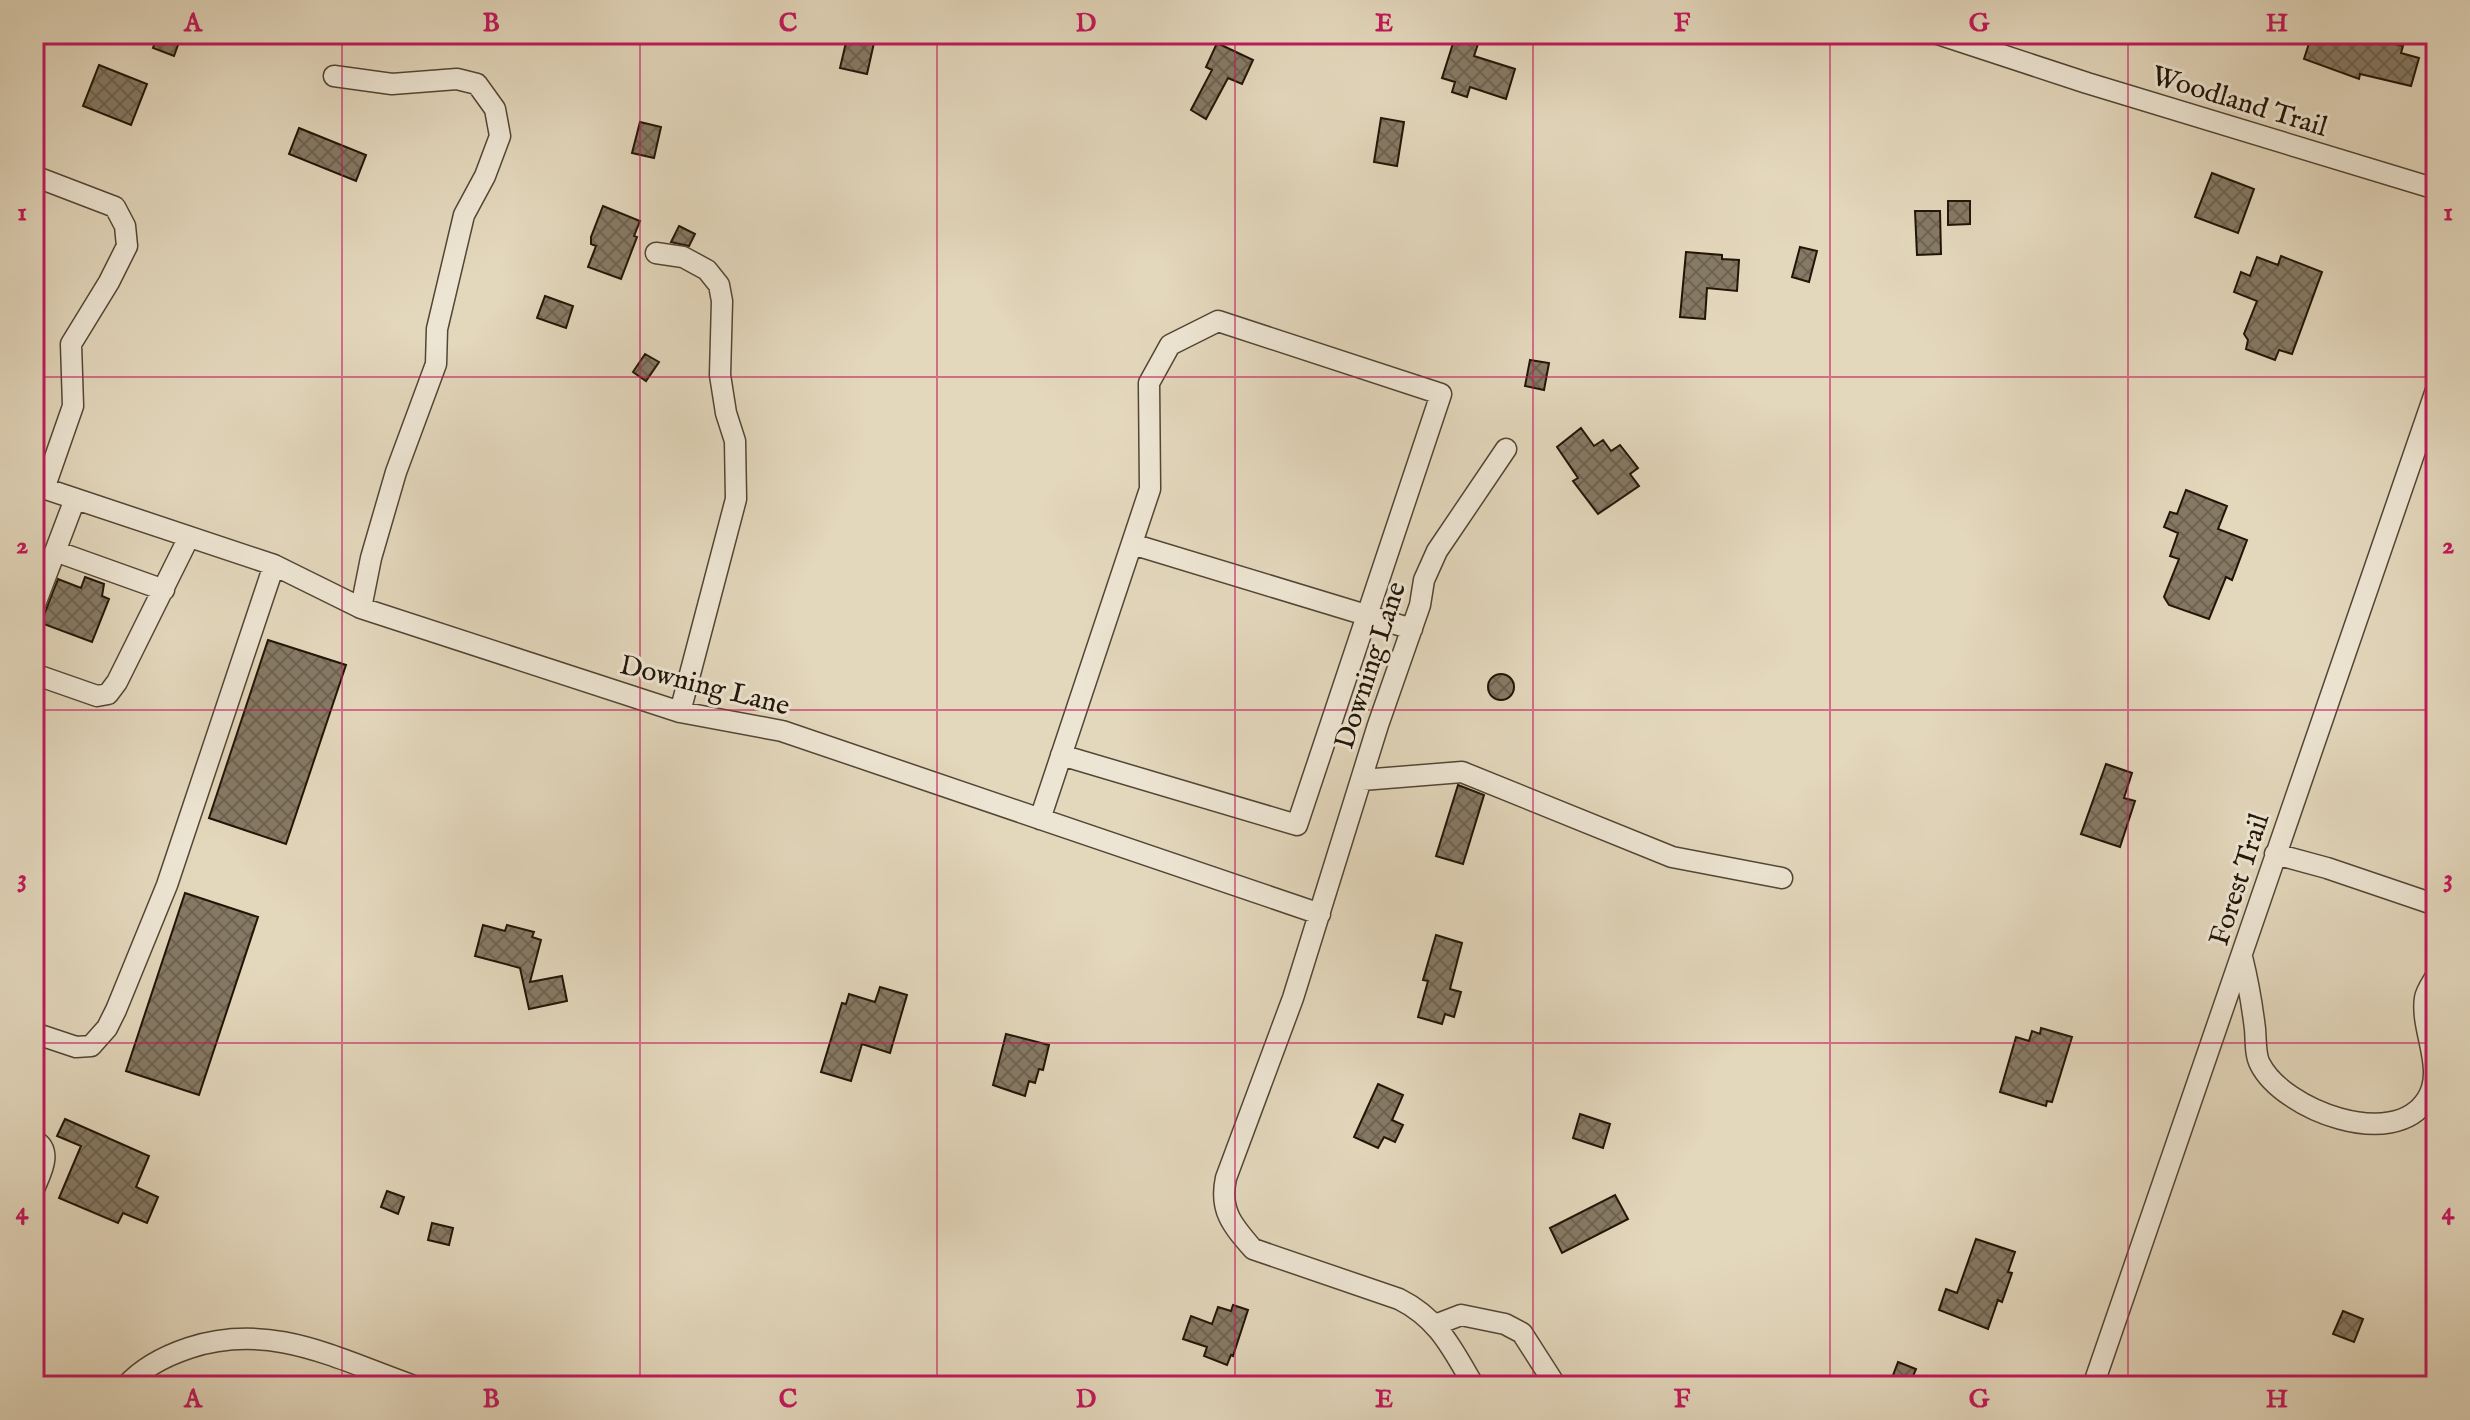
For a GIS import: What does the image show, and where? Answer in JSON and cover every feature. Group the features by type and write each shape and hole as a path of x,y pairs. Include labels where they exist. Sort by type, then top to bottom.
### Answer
{"street":[{"name":"Woodland Trail","path":"1938,34 2087,83 2436,189"},
{"path":"334,76 392,84 457,79 477,84 495,109 500,136 485,176 464,215 437,329 436,364 396,472 371,558 361,608"},
{"path":"34,176 115,207 125,226 127,246 71,344 73,406 39,487"},
{"path":"656,253 683,257 707,270 719,285 722,301 720,375 726,413 735,441 737,468 736,499 680,712"},
{"path":"1040,819 1061,755 1132,544 1150,489 1149,383 1170,345 1218,321 1441,394 1297,825 1061,755"},
{"name":"Forest Trail","path":"2093,1386 2436,390"},
{"name":"Downing Lane","path":"1435,1325 1419,1309 1399,1299 1253,1249 1232,1221 1222,1196 1293,998 1412,629 1424,580 1437,551 1506,449"},
{"name":"Downing Lane","path":"39,487 274,565 361,608 680,712 782,731 1320,914"},
{"path":"34,607 75,499"},
{"path":"34,674 97,696 108,694 189,537"},
{"path":"1132,544 1412,629"},
{"path":"55,551 164,590"},
{"path":"34,1033 76,1047 91,1046 107,1028 167,885 274,565"},
{"path":"1362,780 1462,772 1672,857 1782,878"},
{"path":"2275,854 2436,905"},
{"path":"2242,955 2250,987 2259,1062 2268,1076 2289,1094 2345,1122 2402,1122 2417,1112 2428,1098 2434,1083 2425,997 2436,976"},
{"path":"34,1140 41,1144 44,1165 34,1189"},
{"path":"1474,1386 1435,1325 1461,1315 1505,1324 1522,1333 1556,1386"},
{"path":"126,1386 138,1374 169,1355 212,1341 252,1337 285,1341 408,1385"}],"building":[{"path":"158,34 182,34 174,56 153,48"},
{"path":"848,34 876,34 867,74 840,68"},
{"path":"2312,34 2379,34 2377,39 2403,46 2401,53 2419,58 2411,86 2360,74 2359,79 2304,59"},
{"path":"1455,37 1478,44 1474,56 1515,69 1506,99 1470,87 1467,97 1452,92 1455,82 1442,78"},
{"path":"1217,43 1253,60 1242,84 1228,78 1206,119 1191,110 1212,70 1206,67"},
{"path":"99,65 147,84 131,125 83,106"},
{"path":"1381,118 1404,122 1397,166 1374,162"},
{"path":"640,122 661,127 654,158 632,153"},
{"path":"299,128 366,155 356,181 289,154"},
{"path":"2212,173 2254,189 2238,233 2195,217"},
{"path":"1948,201 1970,201 1970,224 1948,225"},
{"path":"603,206 640,221 621,279 588,267 596,246 591,244 591,237"},
{"path":"1915,211 1940,211 1941,254 1917,255"},
{"path":"679,226 695,234 689,246 671,242"},
{"path":"1800,247 1817,251 1809,282 1792,277"},
{"path":"1686,252 1722,255 1722,259 1739,260 1737,291 1707,288 1705,319 1680,317"},
{"path":"2281,256 2322,272 2292,354 2279,350 2275,360 2246,349 2248,340 2244,334 2257,301 2234,292 2241,272 2250,276 2257,257 2278,265"},
{"path":"545,296 573,306 566,328 537,318"},
{"path":"645,354 659,362 646,381 633,372"},
{"path":"1530,360 1549,363 1544,390 1525,386"},
{"path":"1581,428 1594,446 1603,440 1611,451 1620,445 1638,468 1630,474 1639,486 1598,514 1573,481 1578,478 1557,447"},
{"path":"2186,490 2227,506 2218,529 2247,540 2232,580 2226,577 2209,619 2169,605 2164,597 2179,559 2170,556 2178,533 2164,527 2170,512 2177,514"},
{"path":"85,577 104,584 102,596 109,599 92,642 41,623 58,579 81,588"},
{"path":"268,640 346,665 286,844 209,818"},
{"path":"1501,674 1510,678 1514,687 1510,696 1501,700 1492,696 1488,687 1492,678"},
{"path":"2106,764 2132,773 2124,798 2135,801 2120,847 2081,834"},
{"path":"1458,785 1484,795 1463,864 1436,856"},
{"path":"185,893 258,917 199,1095 126,1071"},
{"path":"483,925 505,931 507,925 534,932 532,937 541,940 530,982 562,976 567,1001 529,1009 520,968 475,956"},
{"path":"1436,935 1462,943 1450,989 1461,992 1454,1017 1445,1014 1442,1024 1418,1017 1428,981 1423,980"},
{"path":"880,987 907,995 890,1053 862,1044 851,1081 821,1072 842,1003 846,1004 849,994 875,1002"},
{"path":"2041,1028 2072,1037 2052,1102 2047,1101 2046,1106 2000,1092 2016,1037 2029,1041 2032,1031 2040,1034"},
{"path":"1006,1034 1049,1045 1043,1070 1039,1069 1035,1083 1029,1081 1025,1096 993,1085"},
{"path":"1378,1084 1403,1095 1392,1120 1403,1125 1395,1142 1384,1137 1378,1148 1354,1137"},
{"path":"1580,1114 1610,1124 1603,1148 1573,1138"},
{"path":"65,1119 149,1156 136,1187 158,1197 147,1223 123,1213 118,1223 59,1198 81,1146 57,1136"},
{"path":"387,1191 404,1197 398,1214 381,1207"},
{"path":"1615,1195 1628,1219 1562,1253 1550,1228"},
{"path":"432,1223 453,1228 449,1245 428,1240"},
{"path":"1976,1239 2015,1252 2002,1302 1998,1300 1988,1329 1939,1310 1946,1289 1957,1293"},
{"path":"1233,1305 1248,1310 1227,1365 1204,1356 1207,1347 1183,1339 1191,1316 1212,1324 1218,1307 1231,1311"},
{"path":"2343,1311 2363,1319 2354,1342 2333,1334"},
{"path":"1898,1362 1916,1369 1909,1386 1892,1378"}]}
